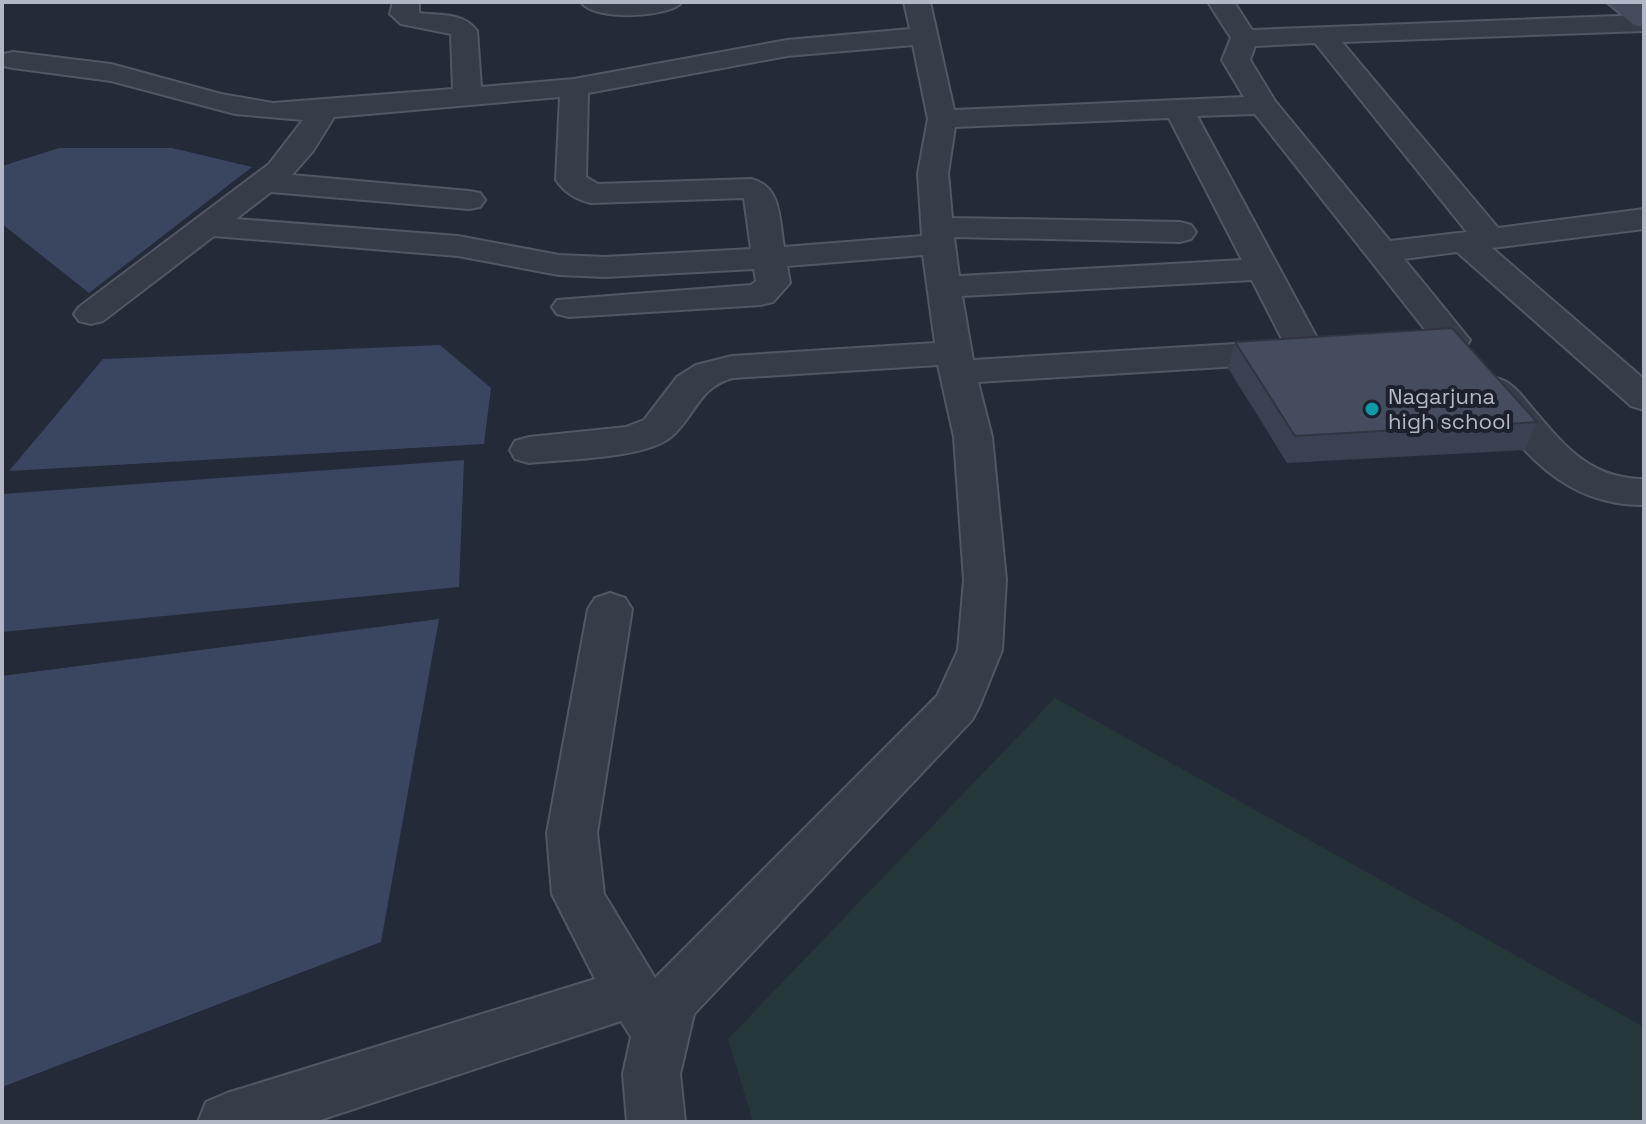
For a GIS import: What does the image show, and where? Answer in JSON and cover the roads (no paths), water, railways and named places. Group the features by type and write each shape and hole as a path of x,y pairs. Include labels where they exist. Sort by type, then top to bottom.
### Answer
{"street":[{"path":"406,2 403,14 408,19 446,23 464,31 467,96"},
{"path":"594,2 609,9 669,2"},
{"path":"1221,2 1244,38"},
{"path":"1620,2 1644,21"},
{"path":"13,60 140,79 208,102 257,112 324,109 574,87 787,48 922,11 942,119 933,173 938,236 955,363 973,437 985,580 980,650 956,707 673,998 646,1012 227,1122"},
{"path":"1244,38 1644,21"},
{"path":"1322,35 1476,240 1644,398"},
{"path":"1244,38 1236,60 1263,105 1452,340 1585,484 1606,492 1644,492"},
{"path":"569,307 761,295 773,283 759,194 751,188 591,194 571,180 574,87"},
{"path":"942,119 1263,105"},
{"path":"529,450 632,439 657,429 690,385 709,373 732,367 955,363 1322,350 1261,269 1178,108"},
{"path":"91,314 265,182 302,145 324,109"},
{"path":"265,182 469,200"},
{"path":"1382,252 1644,219"},
{"path":"209,226 458,246 574,266 695,264 770,258 938,236 1180,232"},
{"path":"944,287 1261,269"},
{"path":"1382,346 1452,340"},
{"path":"610,609 572,833 578,894 594,929 646,1012 648,1093 656,1122"}],"water":[{"path":"59,148 172,148 252,167 89,293 2,224 2,166"},
{"path":"440,345 491,388 484,444 9,471 103,359"},
{"path":"464,460 459,587 2,632 2,494"},
{"path":"439,619 381,942 2,1087 2,676"}],"place":[{"name":"Nagarjuna high school","path":"1372,409"}]}
